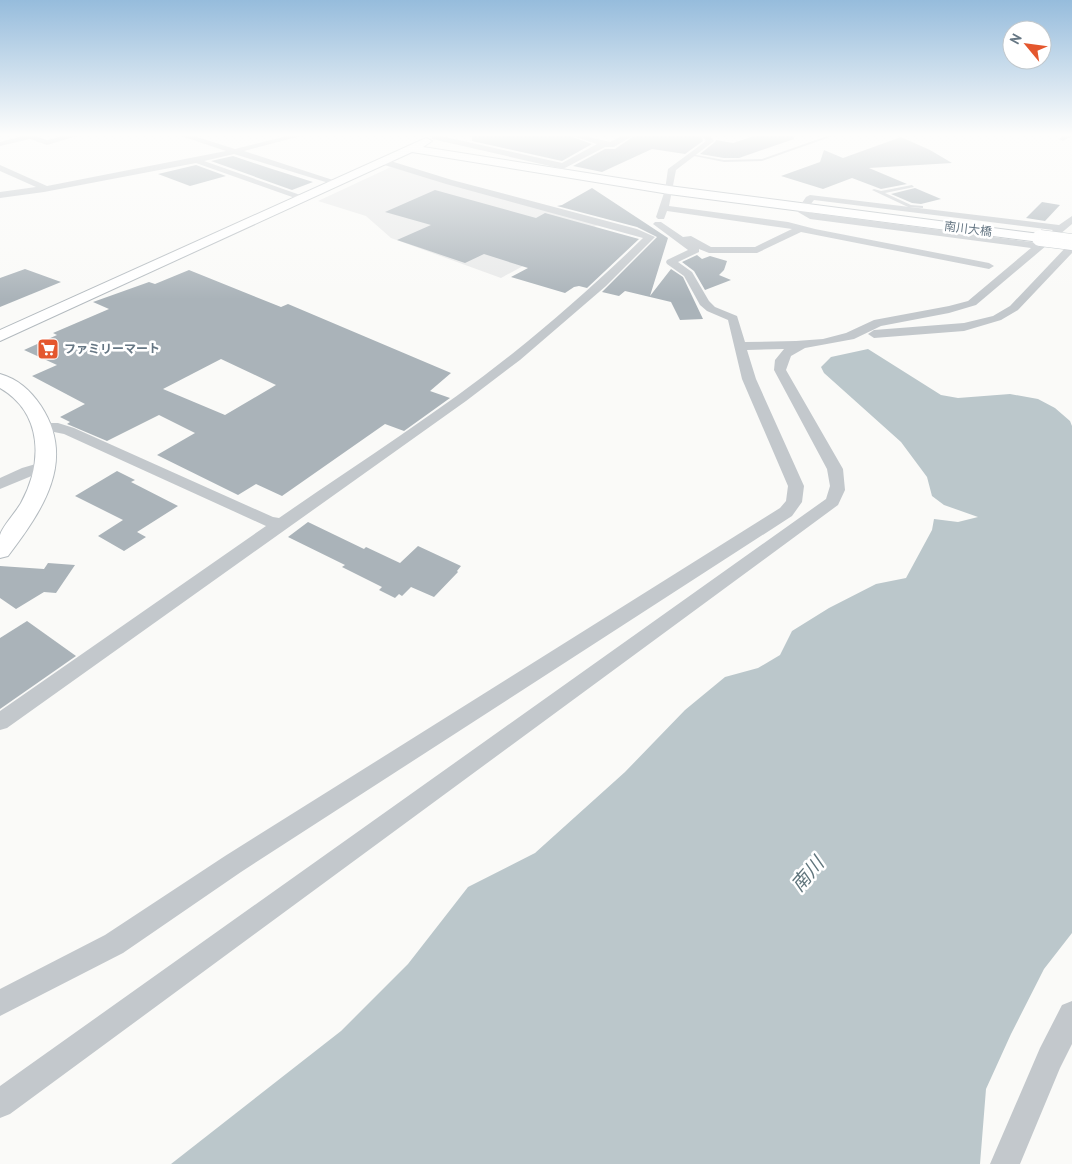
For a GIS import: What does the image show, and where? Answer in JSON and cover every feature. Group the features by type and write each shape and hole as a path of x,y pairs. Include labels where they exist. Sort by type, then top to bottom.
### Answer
{"street":[{"path":"0,195 31,190"},
{"path":"281,190 301,197"},
{"path":"0,336 316,190"},
{"path":"480,190 650,237"},
{"path":"0,722 461,398 554,327 650,237 658,224 668,190"},
{"path":"688,190 744,200 806,206"},
{"path":"693,190 806,206"},
{"path":"806,206 809,199 814,197 920,209 1068,231"},
{"path":"735,218 744,200"},
{"name":"南川大橋","path":"806,206 1072,242"},
{"path":"664,208 801,228 989,266"},
{"path":"1047,273 1045,268 1052,252 1068,231 1072,218"},
{"path":"0,1003 114,944 233,864 786,512 794,502 796,486 749,380 733,318 711,310 704,303 688,274 671,262 695,250 658,224"},
{"path":"678,237 687,238 709,250 758,250 801,228"},
{"name":"南川大橋","path":"1041,239 1068,231"},
{"path":"851,335 876,323 955,309 972,302 1041,239"},
{"path":"740,346 802,345 851,335 964,327 997,318 1014,308 1072,247"},
{"path":"0,1104 832,502 837,493 838,484 835,469 780,370 783,357 789,351 802,345"},
{"path":"0,380 20,393 32,406 44,426 47,439 46,466 37,495 29,510 0,550"},
{"path":"44,426 58,427 69,431 270,522 282,523"},
{"path":"0,484 27,471 46,466"},
{"path":"1005,1164 1050,1058 1072,1015"}],"lane":[{"path":"875,190 920,209 929,206"},
{"path":"880,193 892,190"}],"shaded area":[{"path":"341,190 474,190 598,225 501,278 391,238 366,216 318,201"}],"water":[{"name":"南川","path":"868,349 941,395 958,398 1010,394 1038,399 1055,408 1070,421 1072,426 1072,933 1044,969 986,1089 980,1164 171,1164 341,1031 408,964 468,887 535,853 625,772 685,710 725,677 758,668 780,655 792,631 829,608 876,584 906,578 932,530 934,519 958,522 978,517 944,505 932,496 927,477 901,442 824,373 821,367 831,357"}],"building":[{"path":"436,190 536,218 545,213 639,239 587,288 574,287 565,293 511,277 528,268 484,254 465,263 397,240 431,225 385,212"},
{"path":"588,190 596,190 668,238 650,296 671,269 683,277 703,319 680,320 671,302 625,291 619,296 602,292 657,237 637,227 557,206"},
{"path":"906,190 920,190 941,199 921,204 912,203 891,194"},
{"path":"1042,202 1060,205 1045,221 1026,218"},
{"path":"697,255 702,259 710,256 727,261 724,270 719,275 731,280 705,290 694,271 682,262"},
{"path":"25,269 61,282 0,307 0,278"},
{"path":"189,270 281,307 288,304 451,373 430,391 450,398 404,431 385,424 282,496 256,484 238,495 157,455 195,433 159,415 107,441 67,424 70,422 60,417 85,404 32,376 57,365 24,350 57,335 53,333 109,309 93,302 149,282 155,284","holes":["221,359 276,385 225,415 163,389"]},
{"path":"117,471 135,480 131,482 178,506 137,532 146,537 124,551 98,536 123,520 75,496"},
{"path":"308,522 364,549 366,547 400,563 418,546 461,566 458,572 434,597 411,587 402,596 399,594 395,598 379,590 382,587 342,567 345,565 288,537"},
{"path":"48,563 75,565 56,593 44,592 16,609 0,598 0,566 44,569"},
{"path":"27,621 76,656 0,709 0,638"}],"place":[{"name":"ファミリーマート","path":"48,349"}]}
